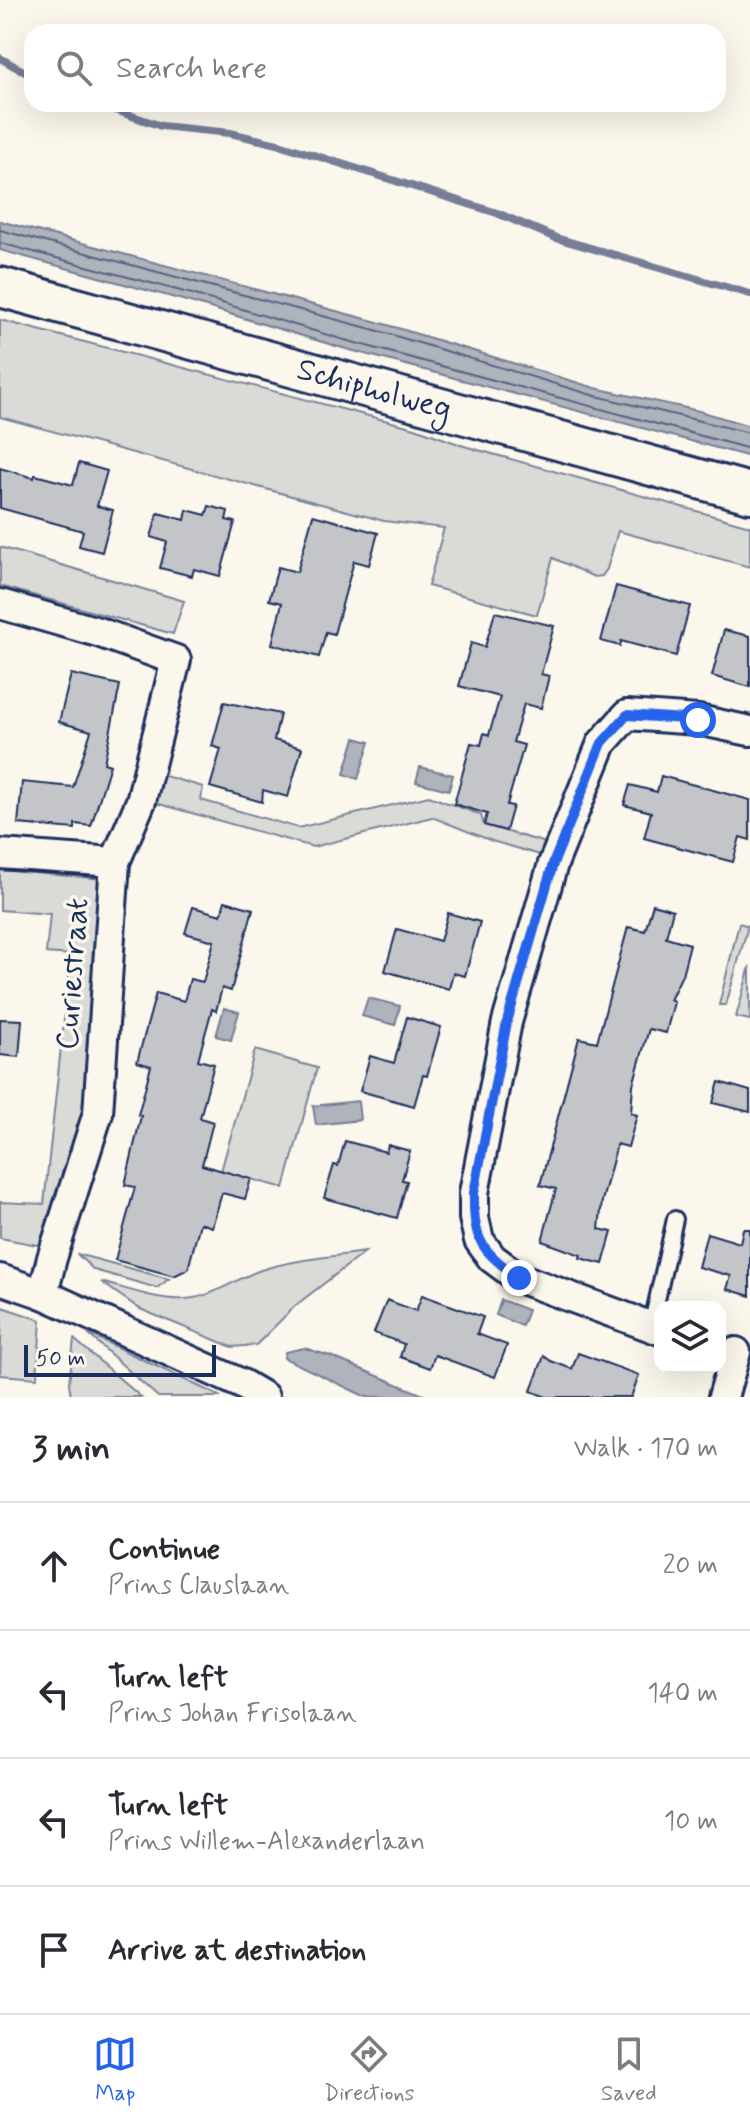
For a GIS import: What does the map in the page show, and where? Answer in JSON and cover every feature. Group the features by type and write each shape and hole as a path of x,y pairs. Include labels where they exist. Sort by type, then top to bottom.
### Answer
{"main road":[{"name":"Schipholweg","path":"0,287 750,493"}],"street":[{"name":"Curiestraat","path":"0,604 98,632 176,660 141,801 115,862 98,1113 43,1294"},
{"path":"654,1328 519,1278 492,1258 479,1240 474,1218 474,1193 507,1022 553,864 602,743 627,715 698,720 750,731"},
{"path":"0,854 115,862"},
{"path":"0,1279 43,1294 242,1384 264,1397"},
{"path":"723,1397 735,1351"}],"lane":[{"path":"660,1301 675,1219"}],"shaded area":[{"path":"0,320 415,428 464,446 750,526 750,567 618,531 602,576 594,577 553,558 537,615 428,586 444,528 384,521 0,417"},
{"path":"0,547 184,601 173,634 0,586"},
{"path":"158,774 203,787 201,800 298,828 429,796 481,815 484,825 546,843 543,856 492,841 432,817 313,847 152,802"},
{"path":"0,870 104,879 85,1107 68,1179 43,1246 0,1238 0,1202 44,1204 71,955 46,953 50,914 0,910"},
{"path":"739,923 748,926 726,1005 719,1005"},
{"path":"750,966 750,1020 736,1017"},
{"path":"255,1050 317,1068 284,1188 221,1171"},
{"path":"365,1252 296,1305 256,1345 232,1347 140,1309 101,1282 154,1296 196,1298 274,1266"},
{"path":"77,1254 169,1279 157,1288 94,1270"},
{"path":"2,1307 41,1320 37,1378 0,1375"},
{"path":"87,1333 221,1397 158,1397"},
{"path":"74,1339 141,1397 71,1397 69,1383"}],"water":[{"path":"0,221 381,323 595,388 699,411 750,426 750,457 339,347 0,250"},
{"path":"355,738 370,742 358,779 344,774"},
{"path":"420,767 453,775 449,790 416,782"},
{"path":"368,998 400,1006 395,1025 362,1016"},
{"path":"224,1008 239,1012 231,1040 216,1036"},
{"path":"358,1101 360,1120 316,1125 313,1106"},
{"path":"501,1300 528,1310 522,1326 496,1315"},
{"path":"304,1348 428,1397 366,1397 284,1358 285,1352"}],"building":[{"path":"79,463 107,471 97,506 113,510 102,552 79,546 83,531 0,508 0,468 73,485"},
{"path":"209,506 228,511 226,520 235,522 220,576 194,569 192,576 160,568 167,542 151,537 158,513 185,520 187,510 206,515"},
{"path":"313,515 378,533 369,565 354,561 334,634 326,632 319,657 272,644 282,603 269,600 278,567 297,572"},
{"path":"616,586 690,606 676,656 621,641 620,646 601,641"},
{"path":"495,612 554,626 541,674 549,676 541,708 524,704 513,742 524,745 507,805 513,806 506,831 484,825 487,814 454,804 471,743 481,745 484,733 489,735 500,697 459,686 471,643 485,647"},
{"path":"724,630 750,636 750,687 712,676"},
{"path":"71,674 120,685 104,763 110,765 91,826 75,824 75,829 18,824 22,782 73,787 91,731 59,722"},
{"path":"224,702 280,714 274,740 302,748 288,797 263,790 262,802 210,787 221,749 212,746"},
{"path":"661,776 750,800 750,840 740,837 733,862 644,838 651,812 624,805 630,785 657,792"},
{"path":"225,901 253,909 231,991 222,988 216,1011 212,1009 198,1060 214,1064 200,1118 213,1122 202,1165 251,1179 245,1199 222,1193 212,1227 200,1223 188,1269 174,1276 115,1260 135,1187 125,1185 151,1066 137,1062 156,993 184,1001 190,979 203,982 214,941 185,933 193,907 221,915"},
{"path":"653,904 673,910 666,937 690,944 682,975 670,1000 674,1002 666,1033 649,1029 633,1085 631,1113 637,1115 628,1147 617,1144 602,1201 599,1229 612,1232 603,1264 580,1258 581,1255 542,1241 556,1189 540,1185 579,1038 597,1042 628,927 645,931"},
{"path":"448,913 480,922 465,976 453,973 449,989 385,971 397,929 440,941"},
{"path":"407,1017 441,1027 427,1076 423,1075 414,1106 360,1091 370,1056 394,1063"},
{"path":"0,1019 22,1020 19,1057 0,1055"},
{"path":"719,1082 750,1091 750,1112 713,1103"},
{"path":"345,1141 386,1152 388,1145 410,1151 402,1180 407,1181 397,1218 324,1198"},
{"path":"743,1229 750,1229 750,1296 727,1289 731,1276 698,1267 707,1233 740,1243"},
{"path":"422,1295 483,1317 477,1334 507,1345 495,1377 435,1355 430,1368 400,1357 404,1344 374,1333 387,1300 416,1311"},
{"path":"578,1353 639,1375 631,1397 546,1397 531,1391 544,1356 572,1369"}],"waterway":[{"path":"0,58 24,72"},
{"path":"121,112 161,126 230,133 282,145 497,213 556,238 750,294"}],"route":[{"path":"519,1278 492,1258 479,1240 474,1218 474,1193 507,1022 553,864 602,743 627,715 698,720"}]}
